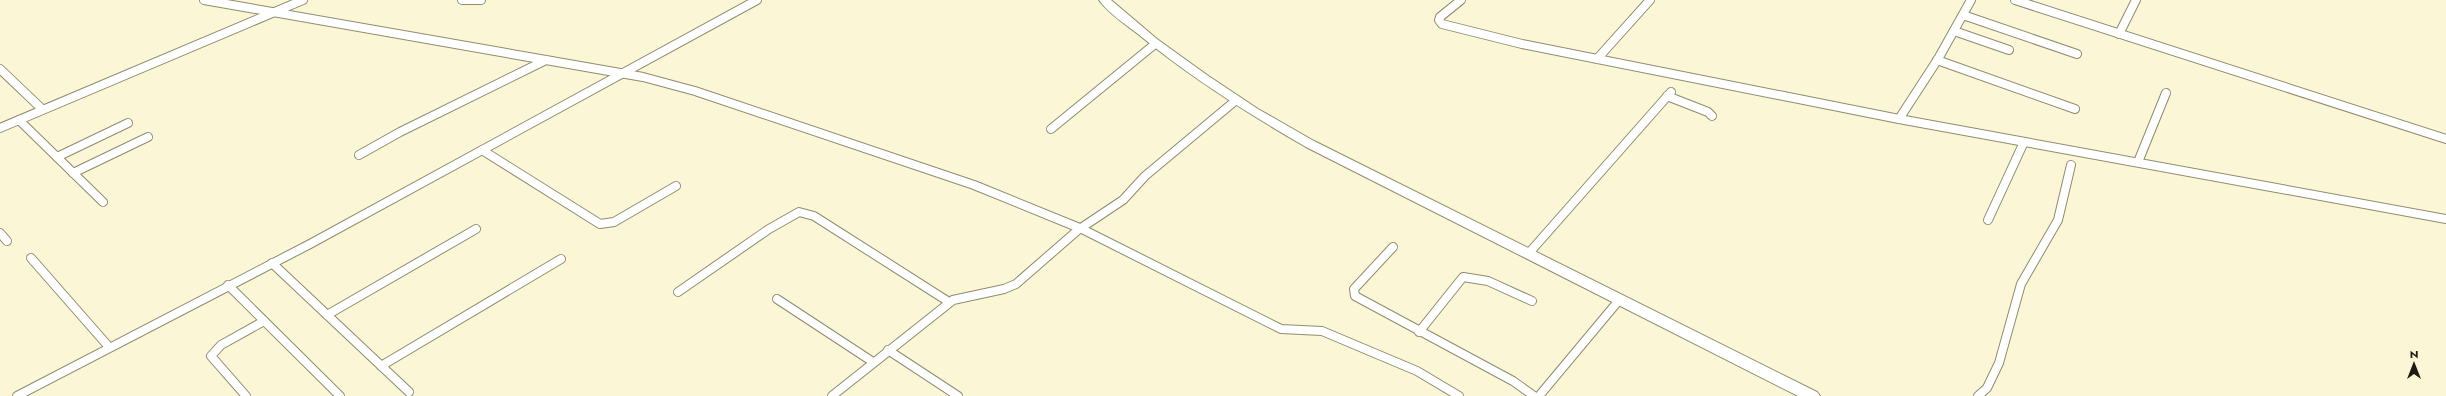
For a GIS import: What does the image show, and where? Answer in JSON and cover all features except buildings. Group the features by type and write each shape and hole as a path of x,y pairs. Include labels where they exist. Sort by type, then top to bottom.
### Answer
{"main road":[{"path":"1104,0 1155,44 1235,101 1364,172 1529,253 1812,396"}],"street":[{"path":"204,0 663,81 974,185 1082,229 1281,329 1292,331 1315,329 1322,331 1417,371 1459,396"},
{"path":"0,128 303,0"},
{"path":"462,0 481,0"},
{"path":"17,396 272,263 757,0"},
{"path":"1461,0 1440,17 1439,20 1442,24 1522,44 1899,119 2446,219"},
{"path":"1597,59 1650,0"},
{"path":"1899,119 1937,60 1971,0"},
{"path":"2015,0 2446,139"},
{"path":"2119,34 2136,0"},
{"path":"1963,16 2077,54"},
{"path":"1954,31 2009,50"},
{"path":"1051,129 1155,44"},
{"path":"359,155 406,129 546,60"},
{"path":"1937,60 2075,109"},
{"path":"0,69 42,109"},
{"path":"2138,162 2166,93"},
{"path":"1529,253 1669,94 1708,112 1712,116"},
{"path":"832,396 949,302 961,297 1012,286 1082,229 1123,200 1145,176 1235,101"},
{"path":"19,120 103,202"},
{"path":"57,157 128,123"},
{"path":"73,173 121,148 148,137"},
{"path":"1988,220 2024,142"},
{"path":"482,150 600,224 607,225 676,186"},
{"path":"1978,396 1991,384 2010,328 2018,292 2056,226 2071,165"},
{"path":"678,292 769,229 800,212 814,216 949,302"},
{"path":"327,315 476,229"},
{"path":"0,233 7,241"},
{"path":"1393,247 1354,288 1353,293 1356,298 1514,381 1534,396"},
{"path":"31,258 109,347"},
{"path":"381,366 562,259"},
{"path":"272,263 409,392"},
{"path":"1419,332 1463,277 1482,280 1532,301"},
{"path":"228,285 340,396"},
{"path":"777,299 873,362"},
{"path":"1539,396 1620,299"},
{"path":"246,396 211,356 221,345 264,321"},
{"path":"888,350 958,396"}]}
